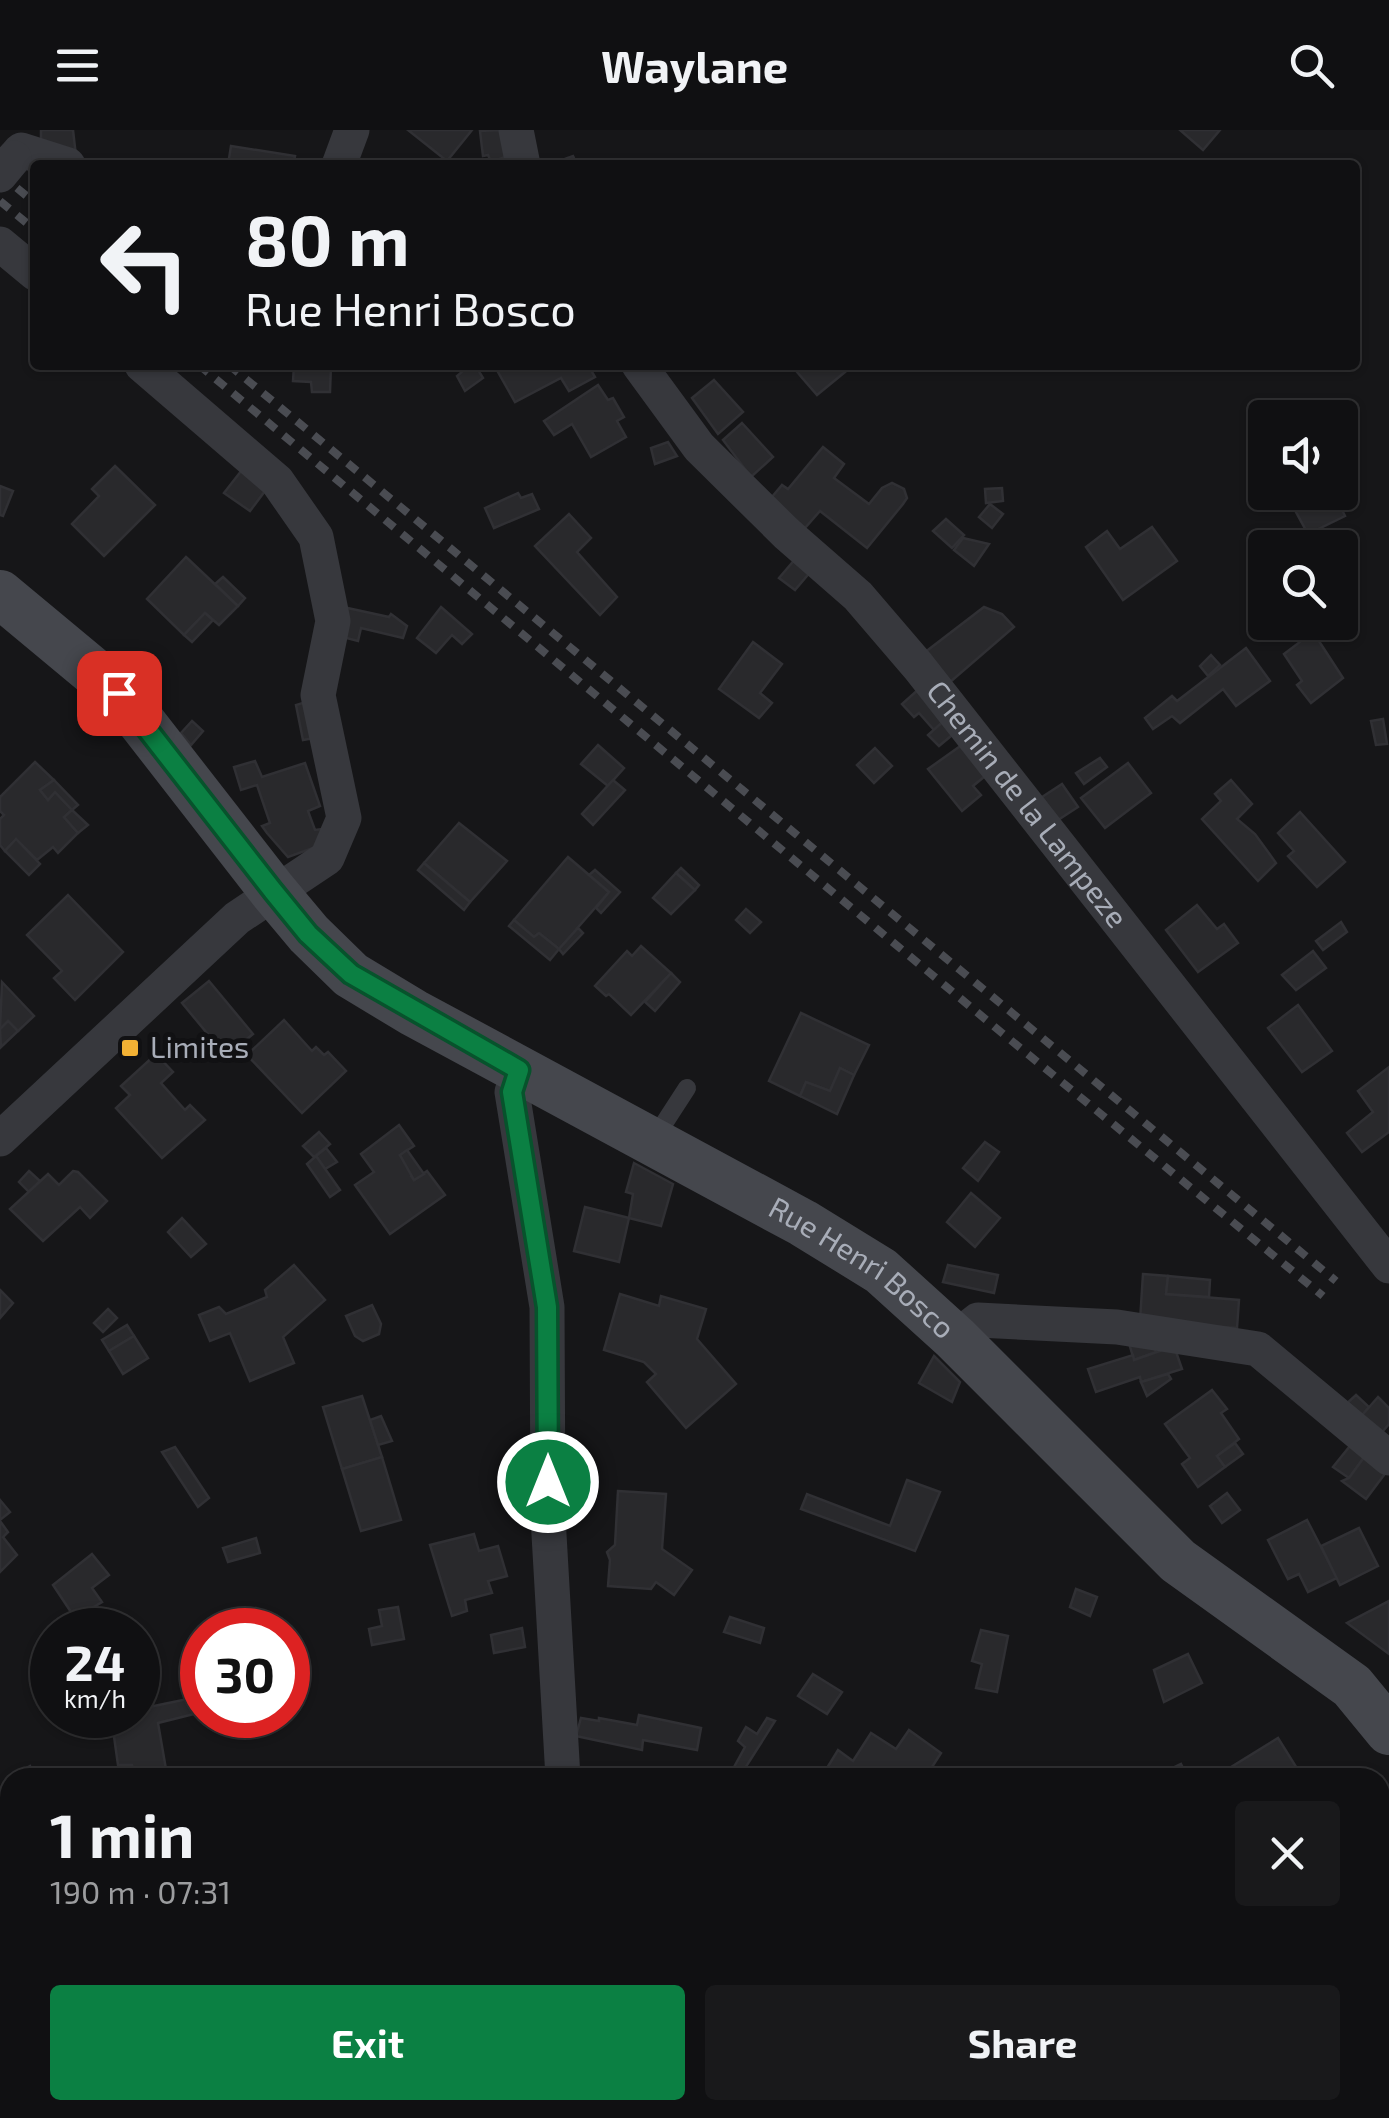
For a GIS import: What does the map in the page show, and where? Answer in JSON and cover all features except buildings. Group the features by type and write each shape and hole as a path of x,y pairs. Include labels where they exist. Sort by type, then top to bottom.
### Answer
{"street":[{"path":"341,160 352,130"},
{"path":"516,130 522,160"},
{"path":"7,166 21,150 52,160"},
{"path":"0,244 30,270"},
{"path":"0,1140 237,918 326,858 344,818 318,695 333,621 316,537 278,480 148,370"},
{"name":"Chemin de la Lampeze","path":"643,370 699,447 786,534 858,596 906,652 1389,1266"},
{"name":"Rue Henri Bosco","path":"0,594 119,693 308,934 351,974 802,1223 881,1271 955,1338 1178,1561 1352,1686 1389,1731"},
{"path":"519,1070 512,1092 547,1307 548,1517 561,1768"},
{"path":"955,1338 978,1320 1117,1326 1258,1349 1389,1458"}],"lane":[{"path":"652,1142 687,1088"}],"railway":[{"path":"0,174 30,199"},
{"path":"0,201 30,226"},
{"path":"205,370 1323,1296"},
{"path":"235,370 1336,1281"}],"place":[{"name":"Limites","path":"130,1048"}],"route":[{"path":"119,693 308,934 351,974 519,1070 512,1092 547,1307 548,1482"}]}
